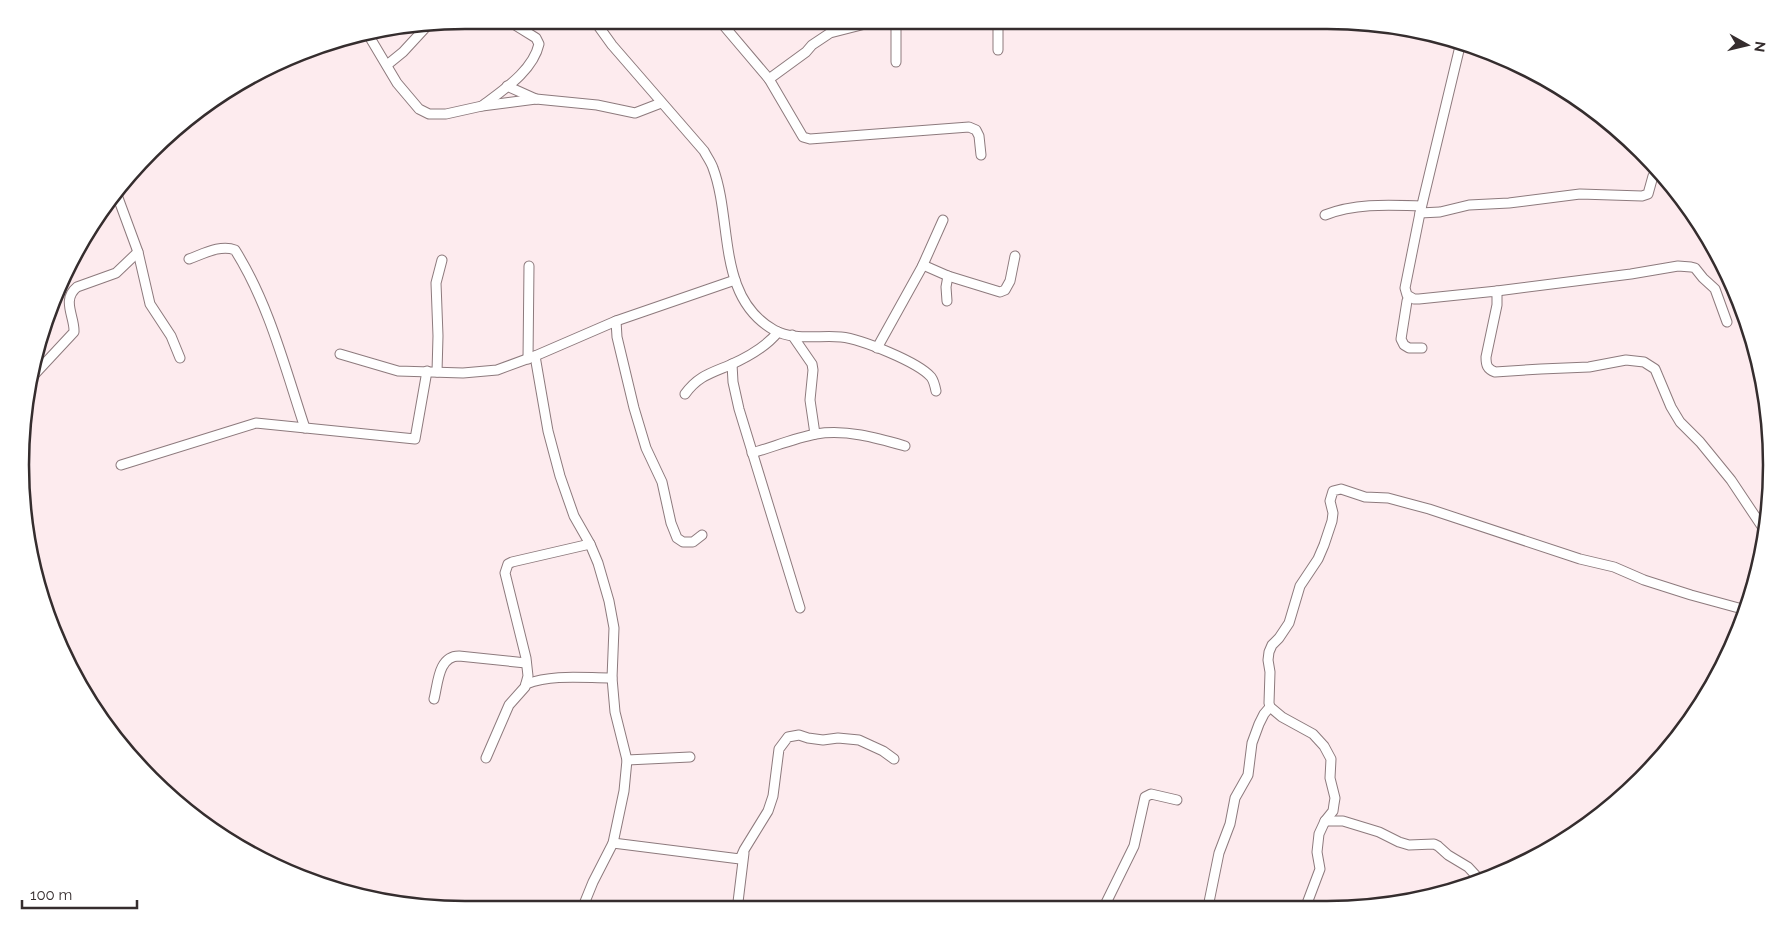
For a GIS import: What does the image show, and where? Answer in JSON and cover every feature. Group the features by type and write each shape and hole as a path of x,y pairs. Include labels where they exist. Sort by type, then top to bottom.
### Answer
{"street":[{"path":"482,106 526,70 540,44 536,38 522,29"},
{"path":"600,29 661,103 704,151 713,166 735,280 748,308 760,320 778,332 792,335 844,337 877,348 909,362 931,377 936,391"},
{"path":"727,29 769,79 803,137 810,139 969,127 976,130 979,136 981,155"},
{"path":"769,79 830,33 846,29"},
{"path":"896,29 896,62"},
{"path":"998,29 998,50"},
{"path":"387,65 403,52 422,31"},
{"path":"371,39 398,83 419,109 429,114 446,114 482,106 536,99 597,105 635,113 661,103"},
{"path":"1459,50 1420,209 1405,288 1407,295 1419,299 1631,274 1678,266 1691,267 1695,268 1715,289 1727,322"},
{"path":"507,86 536,99"},
{"path":"1325,215 1343,209 1378,204 1440,212 1469,205 1510,203 1580,194 1642,196 1648,194 1653,176"},
{"path":"119,199 138,252 150,304 171,336 180,358"},
{"path":"877,348 923,265 943,220"},
{"path":"189,259 220,248 235,250 266,313 305,428"},
{"path":"40,369 74,332 69,306 74,290 77,287 116,272 138,252"},
{"path":"923,265 948,276 1000,292 1005,290 1010,281 1015,256"},
{"path":"436,372 438,336 436,283 442,260"},
{"path":"530,266 531,358 560,476 574,516 590,544 598,563 609,601 614,628 612,678 616,712 627,760 624,791 612,843 585,901"},
{"path":"947,301 946,287 948,276"},
{"path":"340,354 393,370 463,373 497,370 531,358 616,321 735,280"},
{"path":"1497,291 1497,305 1486,357 1486,365 1490,370 1500,372 1589,367 1626,360 1644,362 1652,366 1680,422 1700,442 1731,480 1760,523"},
{"path":"1409,297 1401,338 1404,345 1409,348 1422,348"},
{"path":"616,321 617,338 634,408 646,448 662,482 671,524 677,538 683,542 693,542 702,535"},
{"path":"685,394 703,376 732,364 764,346 778,332"},
{"path":"792,335 806,355 813,370 810,400 815,434"},
{"path":"732,364 733,382 739,409 800,608"},
{"path":"121,465 256,423 415,439 427,371"},
{"path":"752,453 815,434 838,432 905,446"},
{"path":"1209,901 1219,853 1230,824 1235,798 1248,775 1250,750 1259,724 1264,714 1270,708 1269,652 1272,645 1289,623 1298,590 1324,545 1333,513 1330,496 1336,490 1346,490 1365,497 1388,498 1429,509 1580,559 1614,567 1644,580 1691,596 1739,608"},
{"path":"486,758 508,705 527,680 526,663 505,573 508,564 590,544"},
{"path":"434,699 442,666 450,658 459,656 526,663"},
{"path":"527,680 573,676 612,678"},
{"path":"1270,708 1313,734 1324,746 1331,759 1330,778 1335,798 1333,811 1324,822 1318,843 1317,852 1320,869 1308,901"},
{"path":"612,843 740,858 768,811 773,796 779,749 788,737 799,735 823,740 838,738 859,740 883,751 894,759"},
{"path":"627,760 690,757"},
{"path":"1107,901 1132,853 1145,797 1151,794 1177,800"},
{"path":"1324,822 1343,821 1379,832 1398,842 1409,845 1429,843 1438,846 1476,875"},
{"path":"738,901 744,850"}]}
